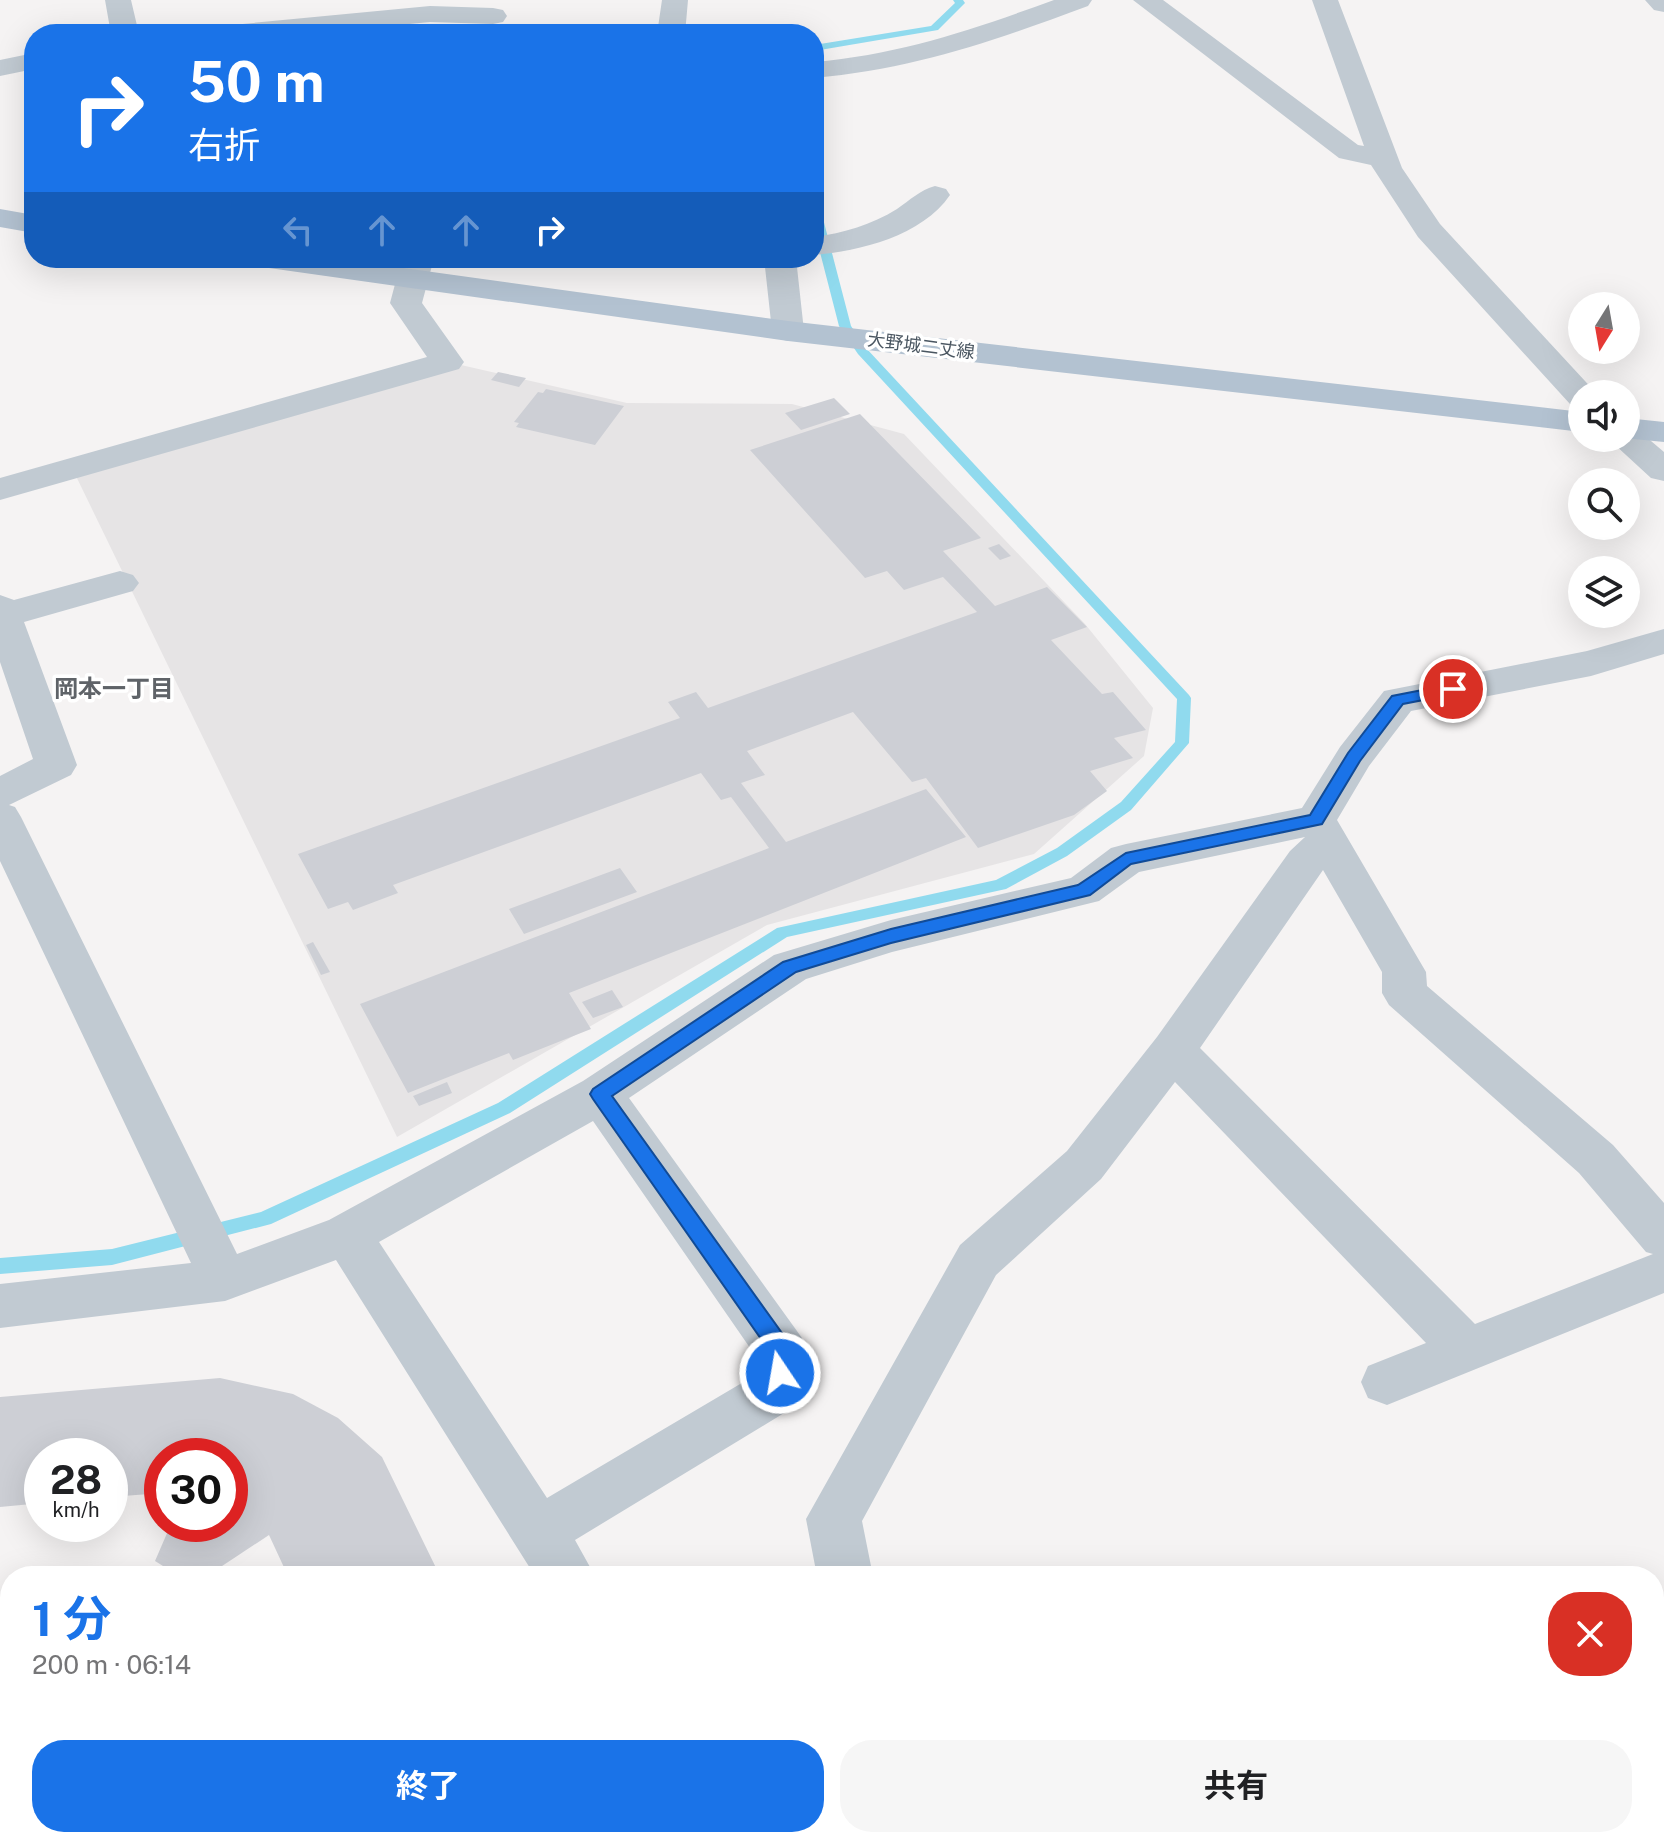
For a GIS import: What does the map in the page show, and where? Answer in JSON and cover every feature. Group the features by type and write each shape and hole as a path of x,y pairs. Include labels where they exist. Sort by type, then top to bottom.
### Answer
{"main road":[{"path":"0,218 24,222"},
{"name":"大野城二丈線","path":"414,268 788,331 1568,420"},
{"path":"1640,429 1664,432"}],"street":[{"path":"118,0 123,24"},
{"path":"672,24 675,0"},
{"path":"824,69 869,65 962,43 1079,0"},
{"path":"1146,0 1349,152 1384,158"},
{"path":"1325,0 1384,158 1429,230 1568,382"},
{"path":"1658,0 1664,4"},
{"path":"326,24 430,14 495,17"},
{"path":"0,68 24,63"},
{"path":"824,245 846,244 911,216 935,195"},
{"path":"0,489 447,362 406,303 414,268"},
{"path":"781,268 788,331"},
{"path":"1640,449 1664,470"},
{"path":"0,793 56,765 1,612 120,583"},
{"path":"843,1566 834,1519 978,1260 1084,1165 1173,1050 1305,862 1323,831 1354,757 1398,700 1591,663 1664,641"},
{"path":"0,817 225,1280"},
{"path":"0,1306 225,1280 347,1235 600,1094 790,967 891,936 1084,890 1126,859 1323,831"},
{"path":"1323,831 1404,972 1405,993 1596,1159 1664,1237"},
{"path":"1173,1050 1467,1350"},
{"path":"539,1532 775,1391 784,1354 600,1094"},
{"path":"347,1235 561,1566"},
{"path":"1387,1382 1664,1271"}],"shaded area":[{"path":"461,365 627,403 792,404 904,434 1085,624 1153,708 1144,756 1034,854 767,925 397,1137 74,472"}],"building":[{"path":"498,372 526,378 519,387 491,380"},
{"path":"546,389 624,406 595,445 516,427 519,423 514,422 538,392 543,393"},
{"path":"834,398 850,414 801,430 785,413"},
{"path":"860,414 981,538 943,551 995,606 1047,587 1087,627 1051,640 1102,694 1113,692 1146,730 1114,738 1133,758 1090,771 1107,791 1074,815 978,848 926,778 912,782 853,712 747,751 765,775 741,783 786,842 926,789 966,837 569,993 591,1029 513,1060 509,1053 408,1093 360,1004 769,848 731,797 721,800 701,773 393,885 398,893 353,910 348,902 328,909 298,854 680,718 668,702 696,692 708,708 977,612 943,577 904,590 887,571 865,578 750,450"},
{"path":"999,544 1011,556 1000,560 988,548"},
{"path":"620,868 637,892 524,934 509,909"},
{"path":"313,942 330,972 321,975 306,945"},
{"path":"612,990 623,1007 593,1018 582,1002"},
{"path":"447,1082 452,1093 419,1106 413,1096"},
{"path":"220,1378 293,1394 338,1418 382,1457 435,1566 283,1566 269,1535 222,1566 163,1566 155,1561 163,1542 248,1542 248,1438 144,1438 144,1494 128,1496 128,1438 24,1438 24,1505 0,1507 0,1397"}],"waterway":[{"path":"824,46 934,28 960,3 958,0"},
{"path":"0,1266 112,1257 265,1219 504,1108 783,932 1000,885 1062,852 1126,806 1182,743 1184,698 862,351 845,326 824,245"}],"district":[{"name":"岡本一丁目","path":"114,689"}],"route":[{"path":"780,1373 784,1354 600,1094 790,967 891,936 1084,890 1126,859 1316,820 1354,757 1398,700 1453,689"}]}
